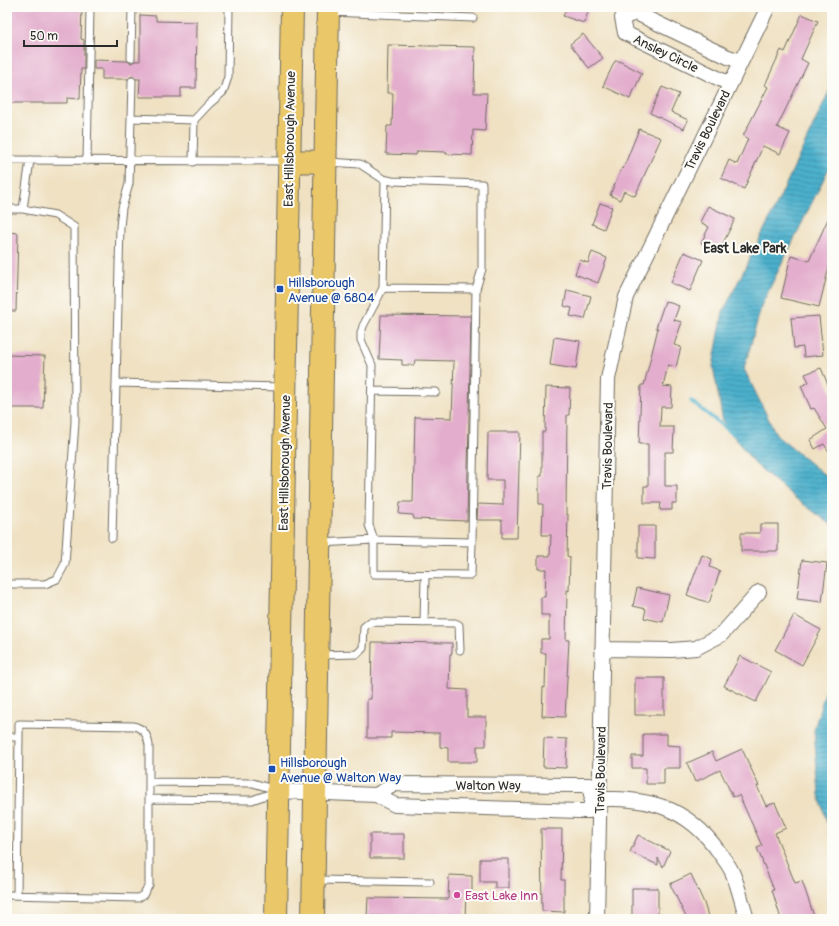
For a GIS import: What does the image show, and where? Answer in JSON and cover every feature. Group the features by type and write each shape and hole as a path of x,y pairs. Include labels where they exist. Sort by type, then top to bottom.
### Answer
{"main road":[{"name":"East Hillsborough Avenue","path":"276,919 292,7"},
{"path":"313,919 328,9"},
{"path":"289,161 326,162"}],"street":[{"name":"Travis Boulevard","path":"597,919 596,798 602,649 608,379 626,297 768,7"},
{"name":"Ansley Circle","path":"730,84 625,33 622,18 636,13 728,57 741,61"},
{"path":"602,649 672,650 696,648 721,635 759,592"},
{"name":"Walton Way","path":"278,790 376,795 395,805 579,811 589,811 596,798 589,786 579,785 395,784 376,795"},
{"path":"596,798 647,802 665,807 688,819 709,838 732,871 747,919"}],"lane":[{"path":"87,161 90,7"},
{"path":"131,58 132,7"},
{"path":"193,162 194,120 223,92 228,77 229,7"},
{"path":"328,9 473,18"},
{"path":"112,538 120,227 122,208 129,184 132,81"},
{"path":"131,118 194,120"},
{"path":"7,160 193,162 289,161"},
{"path":"23,209 30,160"},
{"path":"326,162 360,164 376,176 392,181 482,184 482,269 476,289 471,575 374,574 374,540 369,525 372,365 361,340 361,333 363,326 383,288 385,180"},
{"path":"7,209 23,209 55,215 74,227 75,422 65,564 56,579 45,584 7,584"},
{"path":"383,288 476,289"},
{"path":"116,383 286,387"},
{"path":"372,390 436,392"},
{"path":"319,543 374,540 472,542"},
{"path":"424,623 425,575"},
{"path":"317,655 358,654 363,648 364,627 370,622 455,623 459,625 460,650"},
{"path":"7,895 138,898 143,895 149,885 149,782 148,736 140,728 134,726 19,724 17,895"},
{"path":"7,737 19,737"},
{"path":"149,782 253,783 278,790"},
{"path":"149,799 252,800 278,790"},
{"path":"314,880 430,882"}],"water":[{"path":"832,85 832,162 762,304 744,369 777,436 832,481 832,525 795,498 754,463 723,422 713,366 723,312 774,210"},
{"path":"832,668 832,840 819,795 814,730"}],"building":[{"path":"7,7 82,7 81,39 84,40 84,69 81,69 80,99 67,98 67,103 7,103"},
{"path":"567,7 590,7 584,23 563,16"},
{"path":"802,14 818,21 801,59 808,63 777,127 790,133 780,154 763,146 744,189 721,178 729,160 737,164 748,139 743,136 768,87 765,85 781,50 785,52"},
{"path":"140,15 156,16 156,21 197,22 196,88 181,88 181,97 139,97 140,79 136,79 132,76 128,79 102,79 102,69 94,69 94,60 127,61 131,63 140,61"},
{"path":"583,34 603,58 589,68 570,44"},
{"path":"388,45 475,47 474,93 487,93 485,131 473,130 472,155 417,151 416,155 386,154 387,126 392,126 393,93 387,93"},
{"path":"615,61 619,61 642,73 630,99 603,86"},
{"path":"662,87 679,94 671,112 688,120 684,129 650,113"},
{"path":"639,129 661,138 635,196 624,191 620,200 610,195 622,168 623,169"},
{"path":"600,203 612,207 604,229 592,224"},
{"path":"708,206 735,219 719,251 701,243 709,227 700,222"},
{"path":"832,210 832,255 819,307 781,298 791,256 809,261"},
{"path":"7,232 18,233 16,311 7,311"},
{"path":"592,252 607,258 598,283 575,274 580,260 588,263"},
{"path":"684,252 703,260 690,291 671,283"},
{"path":"567,290 591,296 585,319 570,316 572,308 564,306"},
{"path":"665,301 679,306 674,320 682,322 674,345 681,347 676,367 668,365 663,386 672,387 671,407 661,407 660,427 674,427 673,452 665,452 665,486 677,486 677,503 672,503 672,510 660,510 661,503 644,503 644,486 648,486 648,444 639,444 641,385 644,385 658,328 656,328"},
{"path":"381,315 471,316 467,521 414,519 413,515 399,514 400,502 413,502 415,417 452,418 454,361 415,360 414,365 402,365 402,360 379,359"},
{"path":"819,316 823,355 804,357 803,347 794,348 791,318"},
{"path":"554,337 580,341 576,369 550,365"},
{"path":"7,355 45,356 43,408 7,408"},
{"path":"821,368 832,394 832,456 824,444 815,449 810,440 827,429 814,408 811,409 801,386 809,382 805,374"},
{"path":"546,387 570,388 569,415 567,415 566,514 568,514 567,556 570,557 569,591 567,590 566,640 569,640 565,717 542,716 543,687 545,688 546,653 541,653 541,639 549,639 549,615 541,615 541,597 545,597 546,569 538,569 538,556 550,556 551,535 542,535 543,504 539,504 539,476 542,476 542,432 545,432"},
{"path":"488,432 520,432 517,538 502,538 502,520 477,520 478,504 503,505 503,480 487,480"},
{"path":"760,524 778,524 778,551 741,551 741,533 760,533"},
{"path":"638,526 655,526 655,559 638,558"},
{"path":"702,555 712,559 710,567 720,571 709,603 687,595"},
{"path":"802,560 827,563 822,602 797,599"},
{"path":"637,588 669,595 663,622 644,618 646,609 633,606"},
{"path":"794,615 821,630 802,665 775,650"},
{"path":"372,642 452,643 452,654 450,654 449,689 467,690 467,717 486,717 486,746 477,746 477,762 448,762 448,748 440,747 440,733 391,732 391,738 367,738 367,699 371,699"},
{"path":"740,656 771,672 756,702 724,686"},
{"path":"635,678 664,678 664,715 635,715"},
{"path":"643,734 667,734 667,745 680,746 680,768 664,768 664,784 646,784 646,768 632,768 632,756 643,756"},
{"path":"544,738 567,739 566,768 543,767"},
{"path":"742,749 759,786 757,786 766,806 775,803 786,828 775,833 795,883 802,881 815,919 781,919 772,890 774,890 757,848 762,846 739,795 733,797 720,770 695,782 687,763 712,752 716,761"},
{"path":"541,829 562,829 561,880 564,880 564,912 542,911"},
{"path":"370,834 404,834 404,858 370,858"},
{"path":"638,835 670,851 663,867 658,858 658,865 630,852"},
{"path":"480,859 509,859 509,888 495,888 495,882 480,882"},
{"path":"691,874 704,903 709,919 687,919 670,884"},
{"name":"East Lake Inn","path":"449,875 472,876 472,892 466,892 465,917 367,916 368,898 448,899"},
{"path":"632,888 658,888 658,919 632,919"}],"waterway":[{"path":"691,401 733,434"}],"place":[{"name":"Hillsborough Avenue @ 6804","path":"280,289"},
{"name":"Hillsborough Avenue @ Walton Way","path":"272,769"},
{"name":"East Lake Inn","path":"457,895"}],"district":[{"name":"East Lake Park","path":"745,248"}]}
